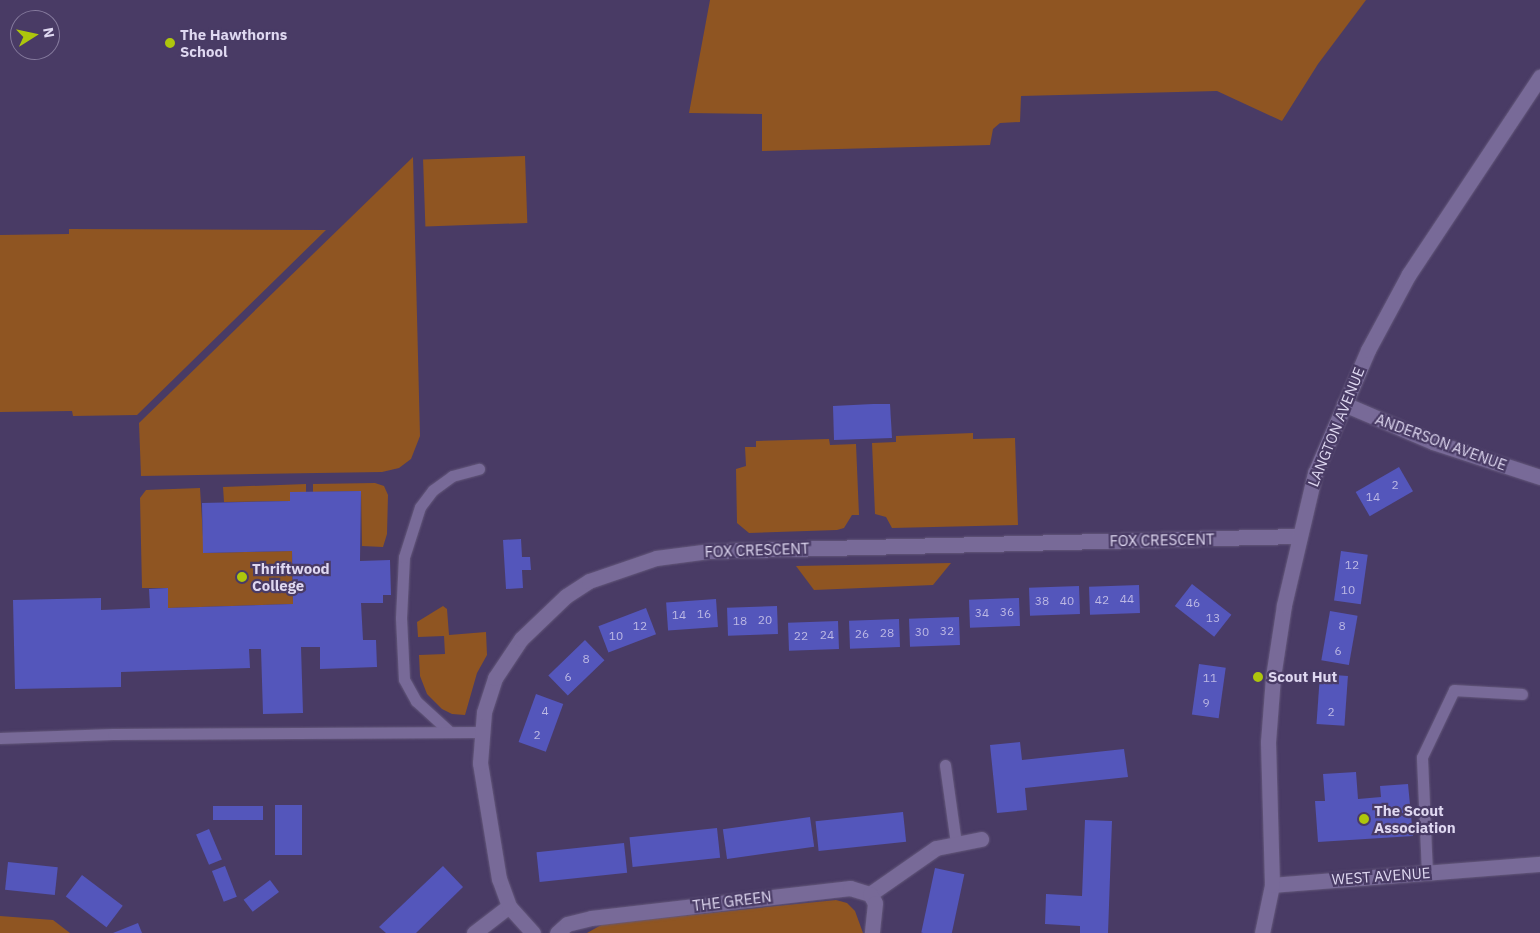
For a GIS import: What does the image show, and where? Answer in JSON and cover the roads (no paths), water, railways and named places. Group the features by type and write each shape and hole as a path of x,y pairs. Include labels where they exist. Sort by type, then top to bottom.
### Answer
{"street":[{"name":"LANGTON AVENUE","path":"1272,885 1268,742 1273,677 1299,536 1315,473 1344,404 1408,274 1540,77"},
{"name":"ANDERSON AVENUE","path":"1344,404 1433,442 1540,477"},
{"name":"FOX CRESCENT","path":"509,906 499,879 485,804 480,763 481,732 495,678 521,639 545,614 589,581 656,558 709,551 1299,536"},
{"path":"872,933 876,914 870,894 917,858 956,843 981,839"},
{"name":"WEST AVENUE","path":"1272,885 1540,864"},
{"path":"1262,933 1272,885"},
{"name":"THE GREEN","path":"557,933 567,924 591,918 850,888 870,894"},
{"path":"474,933 509,906 533,933"}],"lane":[{"path":"450,732 416,701 404,679 401,618 404,557 420,507 433,490 452,476 479,469"},
{"path":"1427,873 1422,757 1454,690 1522,694"},
{"path":"0,738 113,734 481,732"},
{"path":"945,765 956,843"}],"place":[{"name":"The Hawthorns School","path":"170,43"},
{"name":"Thriftwood College","path":"242,577"},
{"name":"Scout Hut","path":"1258,677"},
{"name":"The Scout Association","path":"1364,819"}]}
